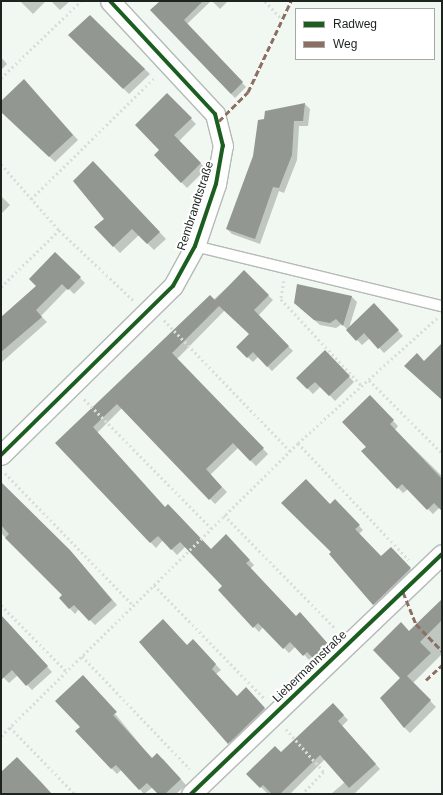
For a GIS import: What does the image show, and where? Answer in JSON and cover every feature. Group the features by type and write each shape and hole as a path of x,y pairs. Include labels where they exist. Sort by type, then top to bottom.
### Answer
{"street":[{"name":"Rembrandtstraße","path":"4,447 73,388 150,311 179,276 194,246 216,184 222,135 210,107 110,1"},
{"name":"Liebermannstraße","path":"197,788 442,554"}],"lane":[{"path":"194,246 442,306"}],"path":[{"path":"1,78 81,1"},
{"path":"265,1 282,19"},
{"path":"31,200 168,63"},
{"path":"1,164 31,200 59,230 150,311 290,451"},
{"path":"1,287 59,230"},
{"path":"287,268 281,299 362,386"},
{"path":"2,733 298,443 442,314"},
{"path":"369,380 442,453"},
{"path":"73,388 211,528"},
{"path":"298,443 422,573"},
{"path":"1,469 133,605"},
{"path":"224,515 350,642"},
{"path":"154,585 275,713 324,772 303,794"},
{"path":"1,605 66,671"},
{"path":"82,656 197,788"},
{"path":"10,726 75,794"}],"building":[{"path":"160,1 203,1 184,20 243,82 231,94 150,10"},
{"path":"90,15 145,69 123,89 68,35"},
{"path":"24,79 73,135 49,157 1,112 1,101"},
{"path":"167,93 192,118 174,135 201,163 181,183 154,155 159,150 135,125"},
{"path":"305,103 303,121 294,121 292,155 279,188 273,187 255,239 226,229 253,156 258,120 264,119 265,111"},
{"path":"93,161 160,232 147,244 132,229 113,247 94,227 104,219 73,181"},
{"path":"55,252 81,277 68,290 62,284 36,310 42,317 1,352 1,317 36,286 29,279"},
{"path":"244,270 269,295 254,310 289,346 267,367 253,352 247,358 236,347 249,334 219,306 172,353 264,448 250,461 233,443 206,469 222,487 209,500 117,404 93,427 165,507 168,504 211,549 226,534 250,560 246,563 296,616 300,612 330,646 315,660 307,652 303,656 290,642 283,649 258,623 253,628 218,590 222,586 180,542 171,550 158,536 150,543 55,443 210,295 215,300"},
{"path":"297,284 352,296 343,326 336,319 330,323 314,320 294,303"},
{"path":"374,303 399,330 378,349 364,333 356,341 346,330"},
{"path":"442,343 442,400 404,366 417,353 424,361"},
{"path":"325,350 350,376 329,396 315,382 307,389 296,378"},
{"path":"370,395 394,420 390,424 442,479 442,511 434,503 427,510 402,484 397,489 361,451 366,447 342,422"},
{"path":"306,479 330,504 335,499 360,525 355,529 381,556 391,547 411,568 373,605 329,554 331,552 281,503"},
{"path":"1,482 70,550 112,600 89,621 74,605 69,609 59,598 62,595 5,538 9,534 1,525"},
{"path":"442,599 442,620 420,642 431,653 407,676 431,700 404,728 380,698 400,678 373,650 401,622 409,631"},
{"path":"1,615 48,666 26,686 12,670 1,680"},
{"path":"163,619 187,645 193,639 216,664 212,669 237,696 246,687 265,708 228,744 139,642"},
{"path":"83,675 117,712 113,715 152,758 157,753 181,779 165,794 158,794 147,783 139,790 116,765 111,769 75,731 80,727 55,701"},
{"path":"333,703 344,715 338,721 376,764 349,788 320,755 280,794 272,794 263,785 260,788 246,774 275,746 281,752"},
{"path":"17,757 52,794 1,794 1,772"}],"marked path":[{"path":"219,121 248,92 291,1"},
{"path":"403,592 416,624 442,651"},
{"path":"426,680 442,665"}],"cycle path":[{"path":"1,455 173,286 195,246 216,184 223,146 215,114 110,1"},
{"path":"191,794 442,554"}]}
